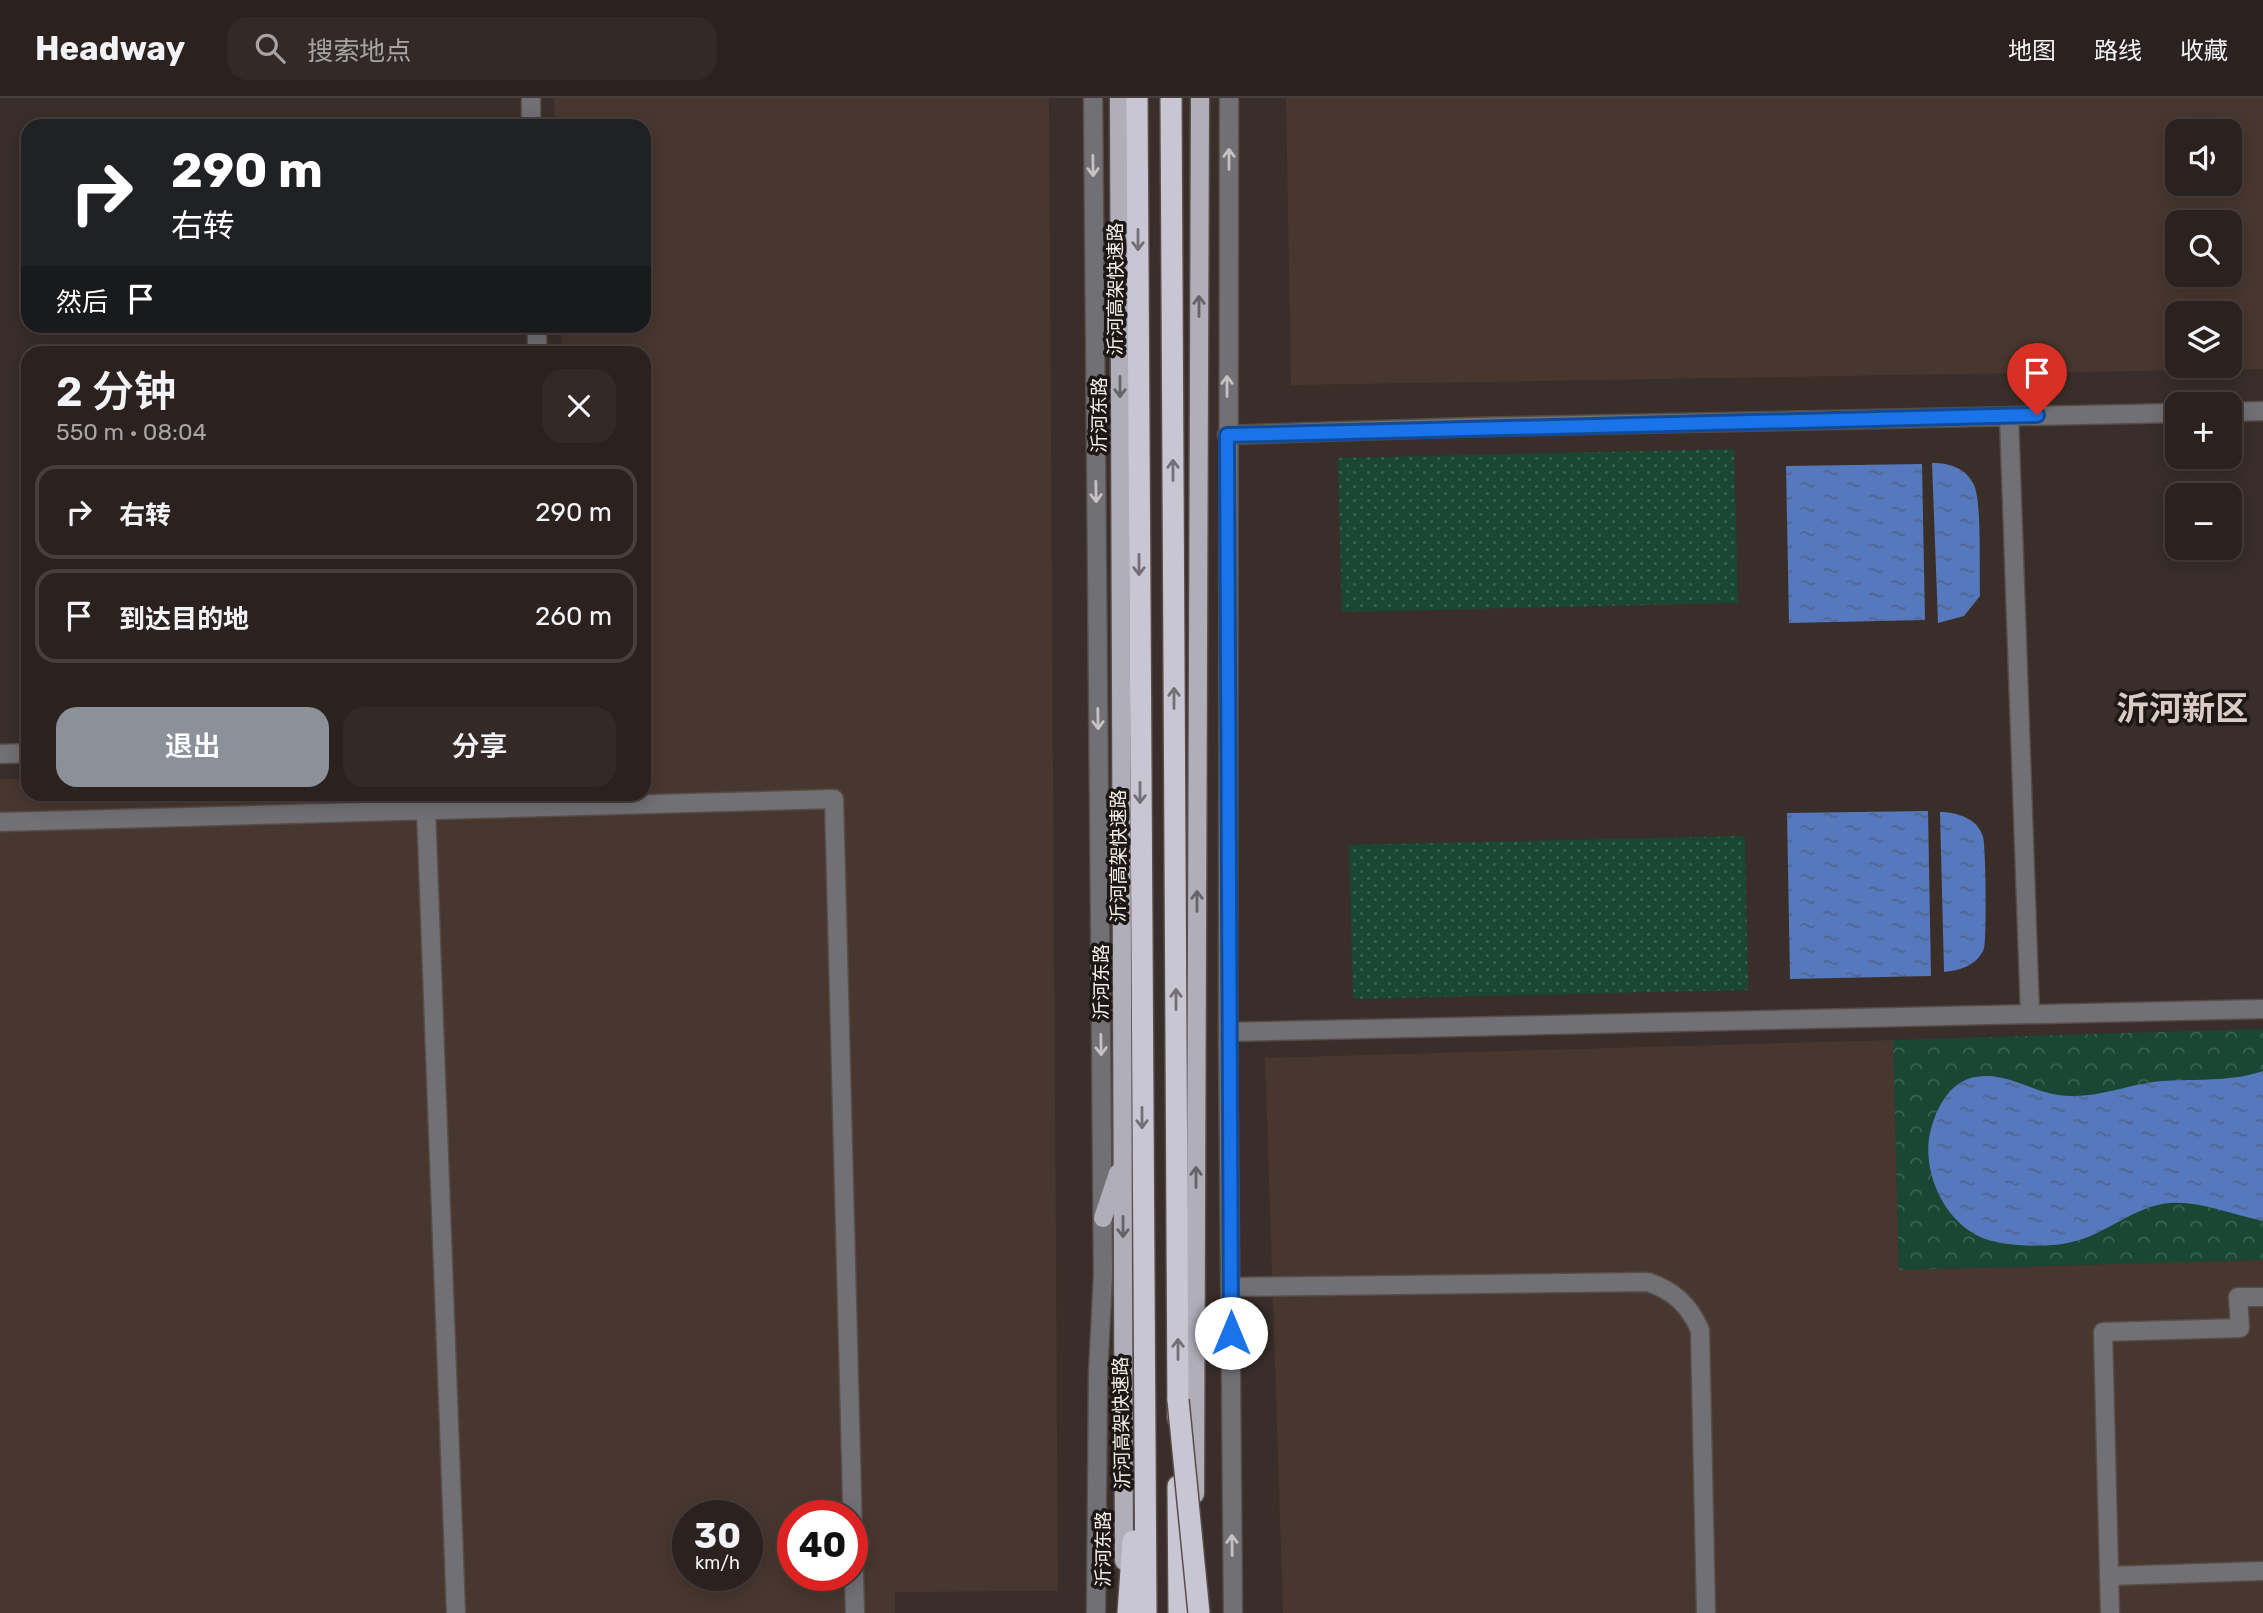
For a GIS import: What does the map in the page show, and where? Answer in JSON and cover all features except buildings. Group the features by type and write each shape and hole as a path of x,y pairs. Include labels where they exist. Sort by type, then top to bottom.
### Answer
{"highway":[{"name":"沂河高架快速路","path":"1137,98 1146,1613"},
{"path":"1171,98 1179,1613"},
{"path":"1126,1613 1143,1396"},
{"path":"1178,1400 1197,1613"}],"main road":[{"name":"沂河东路","path":"1119,98 1126,1613"},
{"path":"1197,1613 1200,98"},
{"path":"1103,1218 1122,1160"}],"street":[{"path":"531,98 531,119"},
{"path":"1093,98 1103,1218 1096,1613"},
{"path":"1229,98 1228,1031 1233,1613"},
{"path":"2242,412 2263,411"},
{"path":"1227,435 2165,413"},
{"path":"2009,416 2030,1014"},
{"path":"0,754 21,753"},
{"path":"0,822 834,799 855,1613"},
{"path":"426,810 456,1613"},
{"path":"1228,1031 2263,1009"},
{"path":"1231,1287 1648,1282 1679,1298 1692,1312 1700,1330 1706,1613"},
{"path":"2110,1613 2103,1332 2239,1328 2238,1297 2263,1297"},
{"path":"2109,1576 2263,1571"}],"shaded area":[{"path":"554,98 1049,98 1058,1591 895,1592 895,1613 0,1613 0,779 21,779 21,801 651,801 651,346 562,346 561,333 651,333 651,119 555,119"},
{"path":"1286,98 2263,98 2263,369 2242,369 2242,301 2165,301 2165,371 1291,385"},
{"path":"1893,1040 1899,1270 2263,1260 2263,1613 1283,1613 1265,1058"}],"green space":[{"path":"1734,449 1738,603 1342,612 1338,458"},
{"path":"1745,836 1748,990 1353,999 1349,845"},
{"path":"2263,1029 2263,1260 1899,1270 1893,1040"}],"water":[{"path":"1932,463 1945,464 1967,474 1977,493 1979,521 1980,596 1964,616 1938,623"},
{"path":"1922,464 1925,620 1789,623 1786,466"},
{"path":"1928,811 1931,976 1790,979 1787,813"},
{"path":"1940,812 1966,817 1980,830 1984,844 1985,875 1984,949 1977,959 1967,966 1944,972"},
{"path":"2263,1071 2263,1221 2205,1206 2170,1203 2144,1209 2097,1233 2072,1242 2038,1246 2011,1244 1987,1240 1966,1228 1946,1207 1933,1181 1928,1152 1934,1121 1947,1095 1968,1079 1994,1077 2057,1095 2080,1096 2153,1082 2223,1079"}],"district":[{"name":"沂河新区","path":"2182,708"}],"route":[{"path":"1231,1333 1227,435 2037,415"}]}
